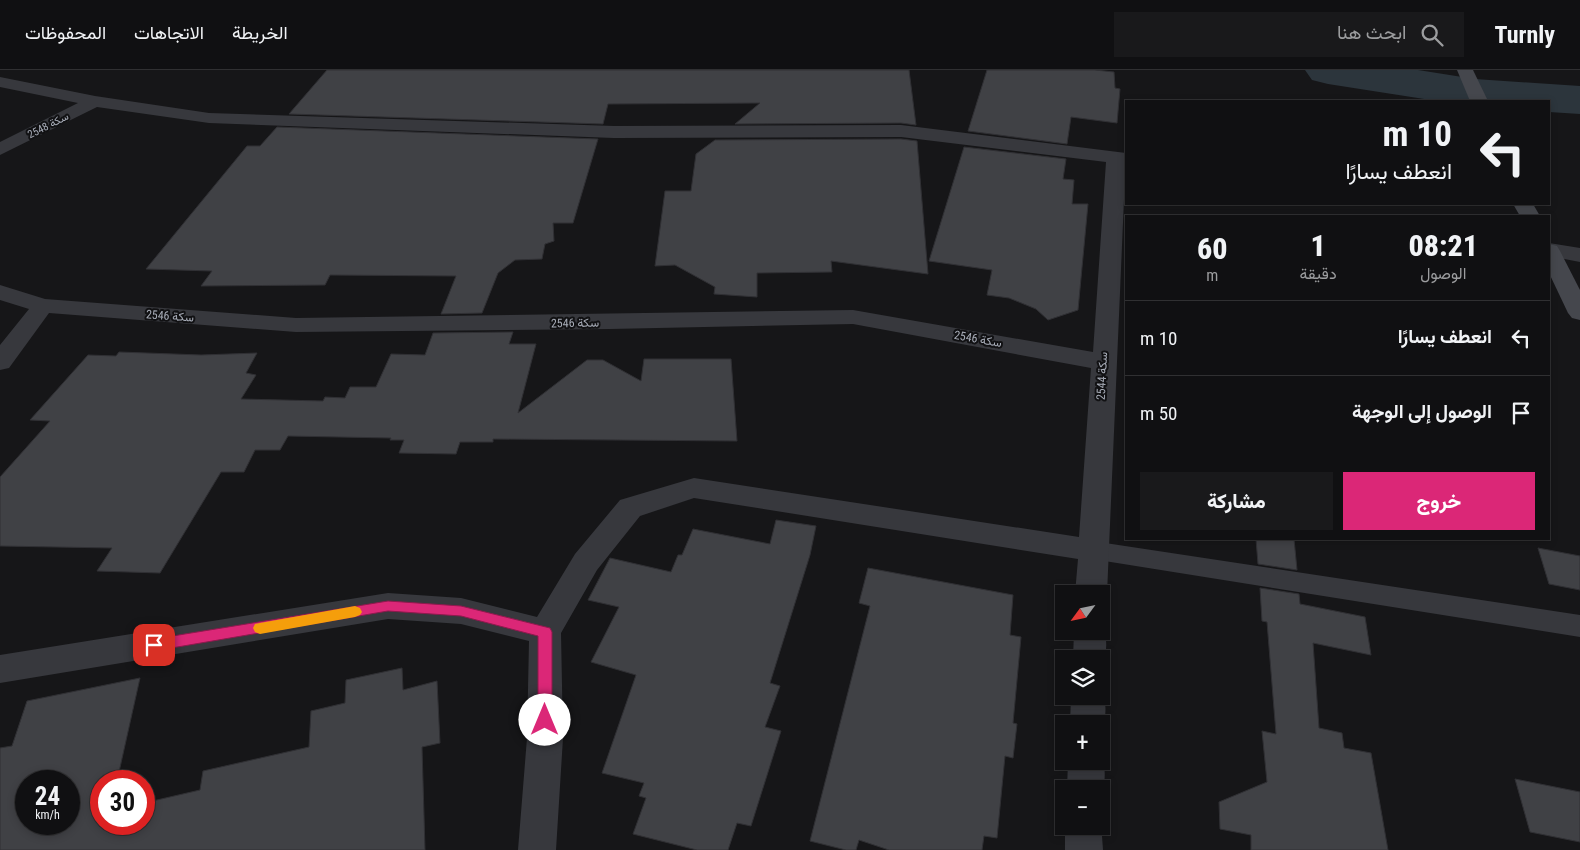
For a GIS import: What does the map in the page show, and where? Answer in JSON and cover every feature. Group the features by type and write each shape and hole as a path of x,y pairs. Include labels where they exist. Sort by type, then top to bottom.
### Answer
{"street":[{"path":"1465,70 1479,100"},
{"path":"0,82 95,101 218,118 614,132 901,130 1121,158"},
{"name":"سكة 2548","path":"0,149 95,101"},
{"name":"سكة 2544","path":"1091,585 1103,362 1121,158"},
{"path":"1550,251 1580,255"},
{"path":"1550,253 1580,314"},
{"name":"سكة 2546","path":"0,292 44,306 296,325 610,322 853,317 1103,362"},
{"path":"0,362 44,306"},
{"path":"538,850 545,738 545,632 586,562 630,508 694,488 1092,550"},
{"path":"0,669 388,606 461,611 545,632"},
{"path":"1084,835 1084,850"}],"lane":[{"path":"1092,550 1580,626"}],"building":[{"path":"327,70 909,70 916,125 901,123 735,124 760,103 608,104 603,124 289,114"},
{"path":"987,70 1095,70 1114,72 1115,88 1120,89 1117,123 1071,117 1067,144 968,131"},
{"path":"277,127 598,139 573,223 553,223 554,241 545,244 542,259 515,260 498,273 482,313 441,314 456,276 330,275 325,285 201,286 212,271 146,269 247,146 260,146"},
{"path":"901,139 917,141 928,274 831,261 832,272 757,273 757,297 714,294 715,287 675,265 655,266 665,191 691,191 696,154 715,140"},
{"path":"964,147 1066,159 1063,179 1074,180 1072,204 1088,204 1078,310 1048,320 1036,309 1009,298 987,295 992,270 929,261"},
{"path":"513,332 509,344 536,344 518,413 587,360 603,360 641,381 644,359 731,359 737,441 493,439 493,442 460,442 456,454 399,453 404,440 390,440 391,438 288,436 280,450 255,450 244,472 221,472 160,573 97,571 112,548 0,546 0,477 50,421 30,420 88,355 116,356 119,352 201,355 257,353 246,373 256,375 241,399 323,401 325,397 345,398 350,387 376,387 391,354 425,355 433,333"},
{"path":"776,520 816,526 810,555 770,683 780,686 765,727 781,731 751,826 737,823 728,850 697,850 633,834 646,798 639,796 644,783 602,773 636,675 591,662 619,607 588,600 610,558 671,572 678,555 682,555 693,529 770,544"},
{"path":"1256,540 1294,540 1297,570 1258,564"},
{"path":"1538,548 1580,556 1580,590 1549,584"},
{"path":"868,568 1013,595 1010,635 1021,637 1013,723 1017,724 1013,758 1005,756 997,838 984,836 982,850 889,850 859,840 856,850 846,850 810,841 870,606 859,603"},
{"path":"1260,588 1299,594 1300,604 1365,617 1371,655 1313,643 1319,728 1342,733 1344,748 1371,753 1388,850 1251,850 1251,835 1220,829 1219,802 1267,782 1262,731 1276,734 1267,622 1262,621"},
{"path":"402,668 403,690 437,681 440,743 422,747 425,850 0,850 0,748 12,746 27,701 140,678 119,770 90,770 90,835 155,835 155,800 200,790 203,771 309,747 311,711 345,703 346,680"},
{"path":"1515,779 1580,792 1580,842 1530,832"}],"waterway":[{"path":"1328,70 1475,93 1580,100"}],"slow traffic":[{"path":"260,628 355,612"}],"route":[{"path":"154,645 388,606 461,611 545,632 545,720"}]}
